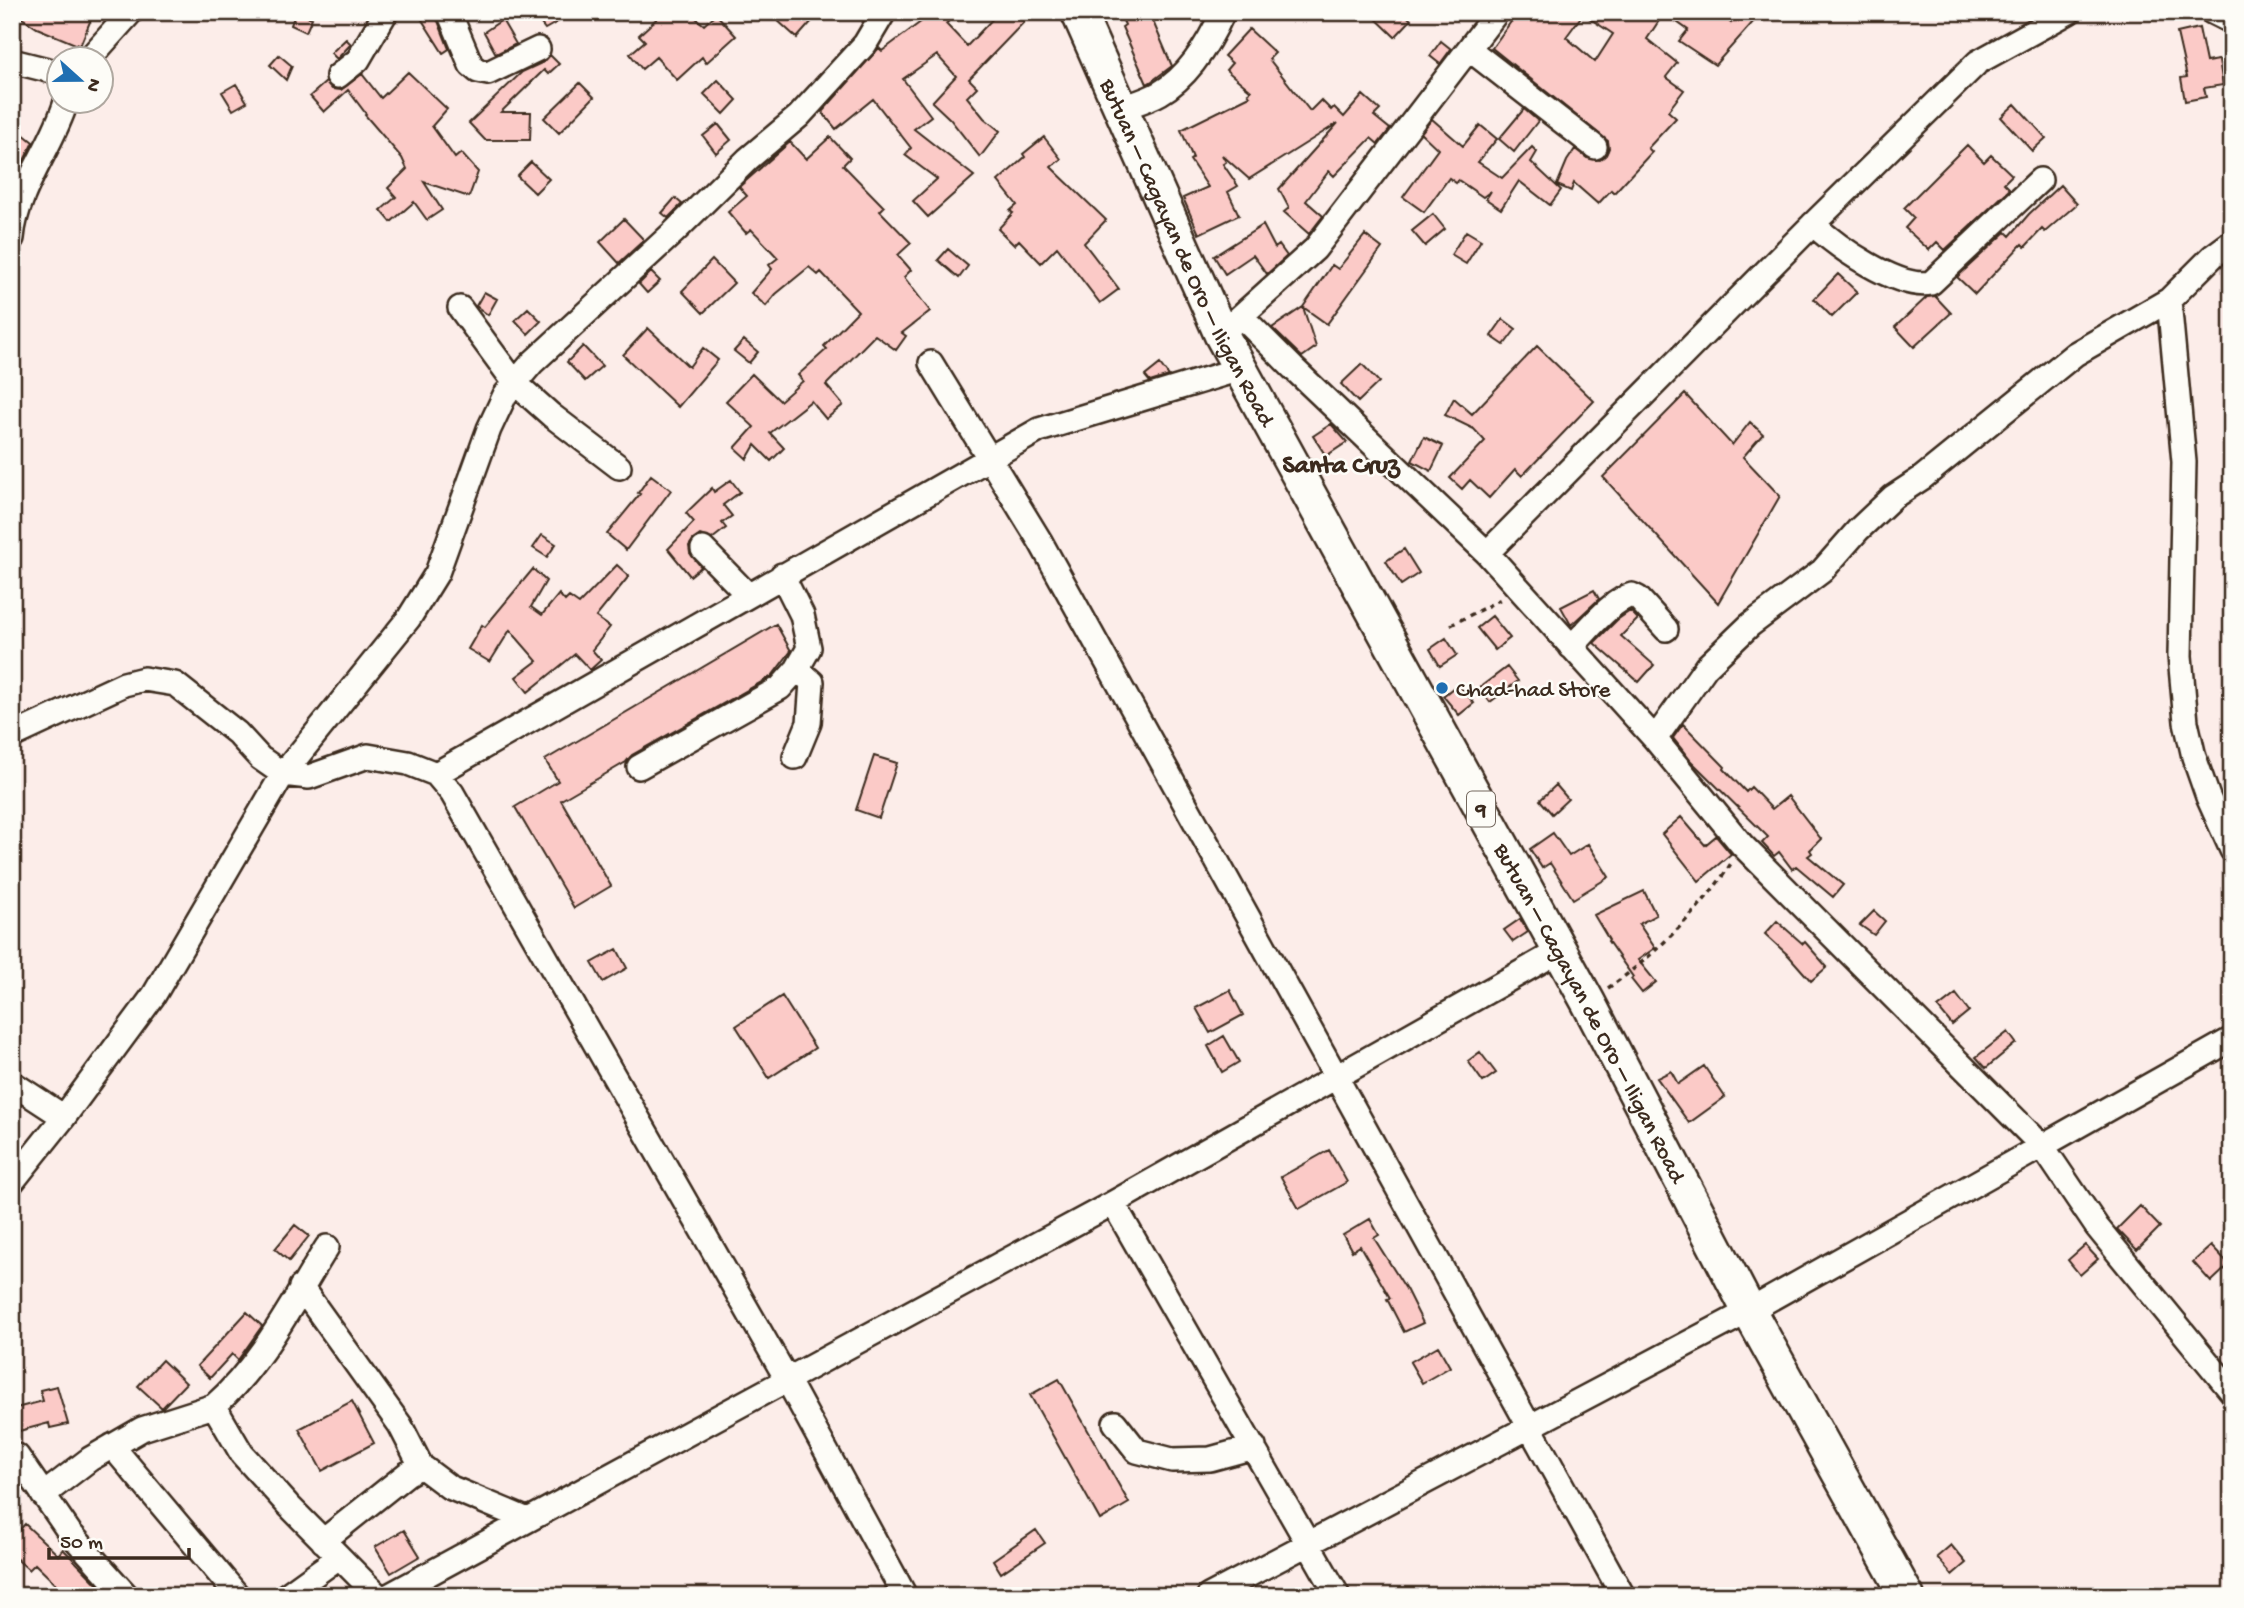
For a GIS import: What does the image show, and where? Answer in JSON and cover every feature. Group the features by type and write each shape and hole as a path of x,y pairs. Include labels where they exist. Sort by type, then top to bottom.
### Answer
{"highway":[{"name":"Butuan – Cagayan de Oro – Iligan Road","path":"1078,12 1120,109 1231,325 1240,369 1588,1002 1749,1311 1907,1596"}],"street":[{"path":"101,46 131,12"},
{"path":"338,76 358,60 386,12"},
{"path":"449,12 471,65 478,71 488,73 538,49"},
{"path":"12,1182 64,1117 154,995 283,774 410,618 437,573 489,429 505,395 532,363 674,232 748,159 799,116 865,44 884,12"},
{"path":"1120,109 1158,94 1173,84 1188,68 1223,12"},
{"path":"1497,12 1315,249 1231,325 1293,368 1488,553 1655,739 1742,845 2043,1147 2097,1227 2232,1392"},
{"path":"1488,553 1813,224 1978,62 2069,12"},
{"path":"2212,12 2232,22"},
{"path":"1469,49 1595,147"},
{"path":"12,61 46,70"},
{"path":"12,239 20,205 61,116"},
{"path":"1813,224 1827,237 1876,267 1905,281 1931,284 2040,180"},
{"path":"1655,739 1706,667 1750,625 1822,571 1858,530 1893,497 1923,478 2075,354 2169,300 2213,256 2232,242"},
{"path":"2169,300 2184,462 2180,656 2186,722 2194,757 2208,797 2232,850"},
{"path":"460,308 515,383 619,467"},
{"path":"931,363 1040,541 1623,1596"},
{"path":"436,774 747,594 1039,430 1240,369"},
{"path":"703,549 747,594"},
{"path":"639,767 780,688 797,669 809,648 802,615 782,575"},
{"path":"1571,647 1607,612 1625,597 1632,595 1638,598 1665,629"},
{"path":"795,757 809,723 812,682 797,669"},
{"path":"12,736 124,684 144,679 176,684 237,733 260,758 283,774 309,777 368,756 408,763 436,774 452,793 788,1381 905,1596"},
{"path":"388,1596 1113,1203 1559,951"},
{"path":"1209,1596 1749,1311 2232,1038"},
{"path":"12,1083 64,1117"},
{"path":"1113,1203 1338,1596"},
{"path":"43,1495 90,1459 142,1429 214,1406 235,1388 327,1247"},
{"path":"301,1287 400,1425 421,1466 449,1487 528,1520"},
{"path":"214,1406 242,1454 378,1596"},
{"path":"1115,1423 1137,1451 1172,1460 1210,1459 1254,1447"},
{"path":"112,1446 238,1596"},
{"path":"17,1456 70,1533 127,1596"},
{"path":"285,1596 407,1474 421,1466"}],"path":[{"path":"1334,12 1343,19"},
{"path":"1451,625 1521,590"},
{"path":"1588,1002 1628,975 1678,927 1721,879 1742,845"}],"building":[{"path":"13,12 94,12 80,46 37,28"},
{"path":"296,12 312,18 306,32 291,25"},
{"path":"417,12 430,12 438,21 449,49 443,53"},
{"path":"532,12 575,12 545,29"},
{"path":"664,12 689,12 704,25 716,14 736,36 706,63 702,57 677,80 656,57 642,69 630,54 645,41 639,35"},
{"path":"784,12 820,12 797,38 777,20"},
{"path":"934,12 940,12 948,22 946,24 967,46 999,12 1014,12 1024,22 969,79 977,87 967,97 984,118 1000,131 980,157 950,119 932,102 956,76 937,55 903,79 931,116 914,129 974,176 928,217 913,201 937,179 905,155 911,148 873,99 836,129 822,112 879,48 882,51"},
{"path":"1119,12 1149,12 1172,66 1147,84 1122,27 1125,25"},
{"path":"1369,12 1403,12 1411,20 1395,37"},
{"path":"1518,12 1712,12 1731,23 1740,12 1762,12 1715,65 1679,41 1688,30 1664,13 1647,39 1677,63 1666,77 1684,90 1668,111 1676,118 1648,148 1652,152 1614,193 1611,190 1598,204 1574,183 1571,191 1557,185 1575,149 1587,158 1600,160 1609,148 1608,141 1492,48","holes":["1583,14 1613,34 1595,62 1566,37"]},
{"path":"502,20 516,44 496,54 484,32"},
{"path":"2199,28 2206,62 2219,60 2223,85 2204,88 2206,97 2185,101 2181,78 2187,77 2177,33"},
{"path":"1249,29 1275,53 1269,59 1310,111 1321,100 1344,117 1363,95 1380,110 1374,116 1390,129 1378,144 1371,138 1334,176 1329,171 1306,201 1323,216 1309,234 1284,212 1289,208 1279,189 1338,123 1249,179 1222,155 1226,162 1223,164 1238,186 1228,192 1239,215 1199,234 1183,198 1208,187 1190,160 1193,158 1181,130 1250,96 1248,93 1251,91 1226,70 1232,63 1224,56"},
{"path":"346,39 351,44 337,59 331,53"},
{"path":"1441,41 1451,49 1440,64 1430,56"},
{"path":"279,55 292,66 286,80 270,65"},
{"path":"550,55 559,64 548,74 544,70 501,112 531,112 530,140 485,140 469,123 522,72 544,62"},
{"path":"408,72 447,109 432,126 455,158 461,153 478,172 469,197 424,182 442,210 427,220 414,202 391,222 381,210 396,197 388,188 407,169 402,158 365,115 348,90 324,112 310,96 326,82 332,89 341,90 362,74 381,98"},
{"path":"718,80 737,100 724,114 704,94"},
{"path":"580,83 594,97 559,133 544,118"},
{"path":"236,84 247,102 233,110 222,92"},
{"path":"2015,104 2046,138 2032,151 2001,117"},
{"path":"1524,109 1538,121 1514,152 1499,139"},
{"path":"1432,119 1463,146 1480,125 1497,139 1478,162 1502,178 1532,147 1537,152 1531,162 1561,190 1550,205 1519,181 1501,209 1486,199 1491,191 1483,197 1458,180 1456,183 1449,178 1424,212 1403,197 1438,149 1421,133"},
{"path":"718,124 731,140 716,153 703,136"},
{"path":"18,130 33,142 18,173 12,169 12,137"},
{"path":"830,137 850,158 843,165 884,207 880,211 911,243 898,255 911,270 904,277 930,311 902,333 906,336 896,350 875,335 826,385 843,405 826,419 811,401 770,433 784,448 771,461 755,445 747,459 735,448 754,427 726,401 752,374 780,401 803,381 798,375 827,349 824,346 858,311 821,272 818,275 809,267 776,294 766,306 751,293 772,269 769,265 778,258 751,229 746,233 728,212 747,196 739,187 790,142 806,159"},
{"path":"1044,137 1061,159 1051,167 1106,220 1084,243 1119,289 1100,303 1057,247 1041,263 1019,240 1014,245 998,229 1017,205 998,181 1025,157 1023,154"},
{"path":"1967,145 1984,162 1991,155 2012,175 2004,183 2010,189 1945,250 1937,242 1929,250 1905,228 1914,218 1904,208"},
{"path":"531,162 549,179 535,193 517,176"},
{"path":"2060,185 2077,204 2045,232 2042,229 2025,247 2022,244 1975,294 1957,277 2006,232 2010,236"},
{"path":"675,198 682,204 668,218 662,213"},
{"path":"1433,214 1445,229 1425,246 1412,231"},
{"path":"624,219 644,240 619,263 600,242"},
{"path":"1263,225 1275,248 1279,245 1287,256 1267,274 1253,255 1225,274 1214,256"},
{"path":"1466,231 1481,240 1466,264 1451,255"},
{"path":"1365,235 1382,248 1327,324 1303,307 1332,265 1338,269"},
{"path":"948,249 968,266 959,278 938,260"},
{"path":"712,260 734,283 703,313 682,291"},
{"path":"651,272 660,281 647,293 639,284"},
{"path":"1838,274 1857,292 1832,317 1814,299"},
{"path":"484,292 497,299 488,315 476,306"},
{"path":"1935,296 1951,313 1914,347 1895,327 1927,297"},
{"path":"1303,307 1316,347 1302,357 1272,328"},
{"path":"528,308 541,321 528,334 515,320"},
{"path":"1503,319 1516,329 1504,345 1491,336"},
{"path":"648,328 689,367 703,348 718,360 678,407 623,355"},
{"path":"744,340 758,352 749,363 734,351"},
{"path":"583,346 602,366 585,381 567,362"},
{"path":"1537,346 1594,401 1522,476 1515,469 1489,498 1470,480 1462,489 1450,478 1485,441 1474,429 1445,415 1454,398 1472,414"},
{"path":"1160,364 1169,376 1150,382 1145,376"},
{"path":"1362,364 1379,382 1358,402 1341,384"},
{"path":"1685,394 1732,445 1750,422 1763,434 1743,457 1780,496 1718,603 1603,477"},
{"path":"1331,424 1347,442 1326,456 1313,436"},
{"path":"1424,437 1443,446 1431,471 1412,461"},
{"path":"651,475 671,490 626,550 607,534 640,494 638,493"},
{"path":"731,480 740,492 723,505 732,516 722,523 726,528 712,539 700,535 693,540 689,546 690,553 701,567 690,576 668,549 694,522 686,513 712,488 714,492"},
{"path":"542,535 556,544 547,557 533,548"},
{"path":"1404,549 1419,573 1401,585 1386,561"},
{"path":"617,565 629,576 596,617 610,627 592,650 601,660 590,670 575,654 528,692 516,677 537,661 510,630 490,662 468,649 482,625 485,627 533,569 546,581 531,607 542,615 559,594 565,601 569,597 579,604"},
{"path":"1594,590 1599,599 1571,625 1561,607"},
{"path":"1630,611 1638,619 1621,636 1654,665 1639,682 1594,643"},
{"path":"1492,616 1510,638 1495,650 1477,628"},
{"path":"776,624 791,651 772,676 632,755 626,762 561,800 611,886 574,908 515,807 558,781 545,760"},
{"path":"1446,638 1457,655 1440,666 1430,649"},
{"path":"1507,667 1518,681 1490,702 1479,688"},
{"path":"1458,684 1474,703 1459,715 1443,696"},
{"path":"1683,724 1746,792 1751,787 1772,809 1788,796 1821,839 1808,856 1843,885 1833,897 1796,866 1792,869 1779,852 1774,856 1762,843 1768,837 1691,761 1673,738"},
{"path":"874,756 897,763 879,818 856,810"},
{"path":"1556,785 1568,799 1552,814 1540,800"},
{"path":"1681,817 1705,845 1716,836 1731,854 1699,881 1662,834"},
{"path":"1553,833 1569,856 1588,844 1609,877 1573,899 1550,863 1542,868 1530,849"},
{"path":"1644,891 1656,915 1639,924 1655,948 1638,960 1656,982 1642,993 1594,915"},
{"path":"1874,911 1885,921 1874,935 1860,925"},
{"path":"1520,919 1528,932 1513,942 1504,930"},
{"path":"1777,921 1803,944 1805,942 1827,967 1811,981 1765,934"},
{"path":"617,949 627,968 603,982 592,963"},
{"path":"1230,990 1243,1015 1210,1033 1196,1008"},
{"path":"1956,994 1969,1011 1952,1025 1938,1008"},
{"path":"782,996 815,1048 769,1078 736,1026"},
{"path":"2008,1032 2016,1043 1986,1068 1976,1057"},
{"path":"1224,1036 1239,1062 1222,1072 1208,1046"},
{"path":"1480,1052 1496,1073 1483,1082 1468,1061"},
{"path":"1704,1066 1725,1097 1689,1123 1657,1078 1671,1071 1678,1084"},
{"path":"1329,1150 1347,1182 1299,1209 1281,1177"},
{"path":"2140,1206 2160,1227 2137,1250 2117,1229"},
{"path":"1370,1219 1379,1235 1374,1238 1406,1289 1423,1323 1404,1332 1387,1299 1390,1298 1360,1246 1352,1251 1343,1235"},
{"path":"295,1225 309,1236 289,1261 275,1249"},
{"path":"2085,1245 2098,1259 2080,1275 2068,1260"},
{"path":"2211,1246 2229,1265 2211,1282 2193,1262"},
{"path":"247,1312 262,1326 238,1360 232,1354 210,1378 197,1366"},
{"path":"1438,1346 1450,1367 1422,1383 1410,1362"},
{"path":"162,1360 186,1383 162,1408 138,1386"},
{"path":"1059,1379 1129,1503 1100,1520 1030,1395"},
{"path":"57,1386 68,1424 50,1428 49,1423 12,1433 12,1409 43,1401 40,1390"},
{"path":"352,1401 374,1443 322,1471 299,1429"},
{"path":"25,1524 58,1555 63,1549 105,1592 102,1596 68,1596 35,1564 29,1570 12,1555 12,1538"},
{"path":"404,1530 420,1556 391,1573 375,1547"},
{"path":"1036,1530 1045,1543 1001,1573 993,1560"},
{"path":"1951,1545 1966,1563 1952,1575 1937,1557"}],"place":[{"name":"Chad-had Store","path":"1442,688"}],"district":[{"name":"Santa Cruz","path":"1341,463"}]}
